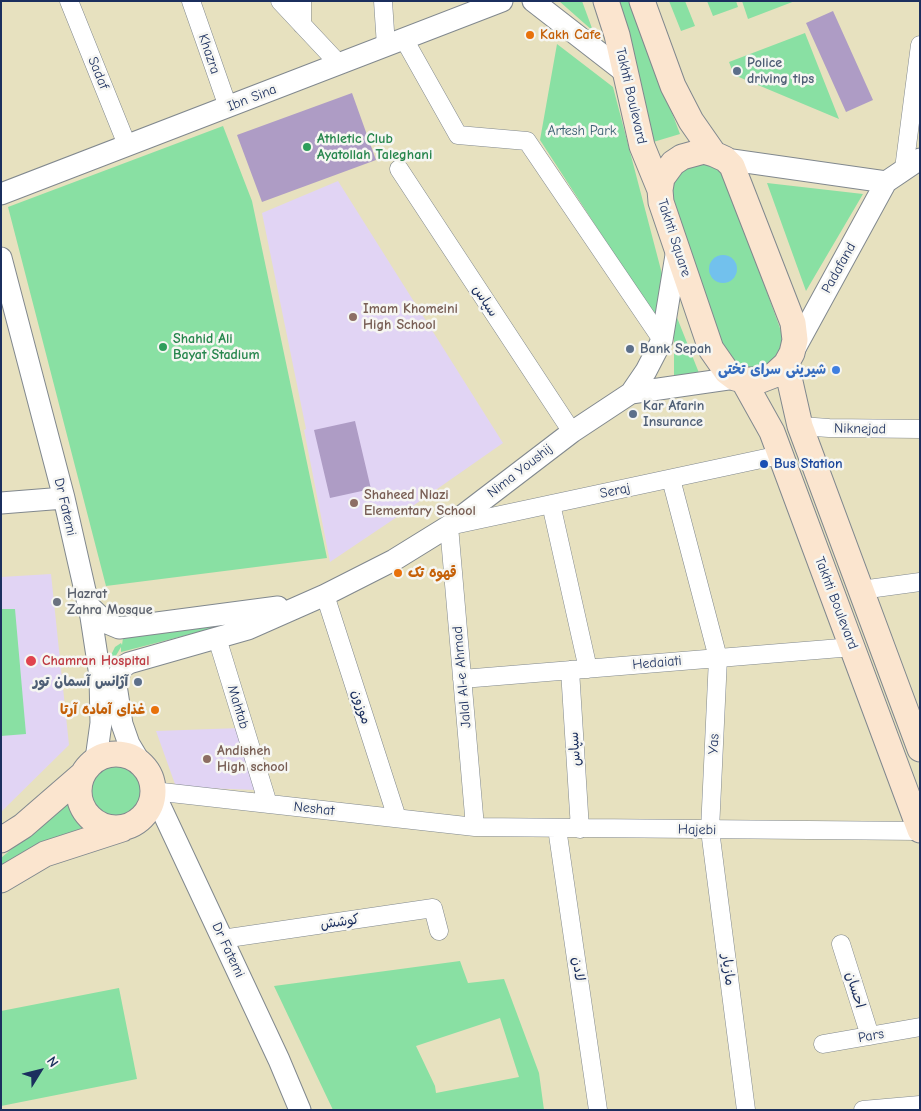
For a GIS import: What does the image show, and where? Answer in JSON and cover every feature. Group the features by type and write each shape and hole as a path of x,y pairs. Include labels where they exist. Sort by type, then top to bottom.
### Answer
{"main road":[{"name":"Takhti Boulevard","path":"606,1 618,35 640,139 660,190"},
{"path":"642,1 673,86 691,121 719,156 732,166 792,323 794,340 789,359 774,375 761,380 739,379"},
{"name":"Takhti Square","path":"719,156 704,152 692,154 673,163 662,178 661,202 711,350 727,372 739,379"},
{"name":"Takhti Boulevard","path":"789,359 800,426 920,748"},
{"name":"Takhti Boulevard","path":"739,379 772,432 853,647 908,765 920,831"},
{"path":"1,840 23,826 89,766 114,754 124,755 141,764 150,776 153,792 149,810 135,823 45,854 1,880"},
{"path":"89,766 79,783 80,802 90,819 107,828 127,827"}],"street":[{"name":"Sadaf","path":"70,1 127,146"},
{"name":"Khazra","path":"191,1 228,107"},
{"path":"280,1 339,64"},
{"path":"302,1 302,25"},
{"path":"383,1 395,43 458,135 527,141 662,340"},
{"name":"Ibn Sina","path":"1,194 502,1"},
{"path":"533,1 627,74"},
{"path":"912,164 920,45"},
{"path":"719,156 886,182"},
{"name":"Padafand","path":"789,359 886,182 912,164"},
{"name":"سپاس","path":"399,170 572,432"},
{"name":"Nima Youshij","path":"141,764 128,744 122,724 116,685 121,668 129,663 248,628 325,594 394,560 449,526 572,432 631,393 646,371 662,340 677,249"},
{"name":"Dr Fatemi","path":"1,258 6,296 64,498 88,605 100,676 101,723 89,766"},
{"name":"Nima Youshij","path":"631,393 739,379"},
{"name":"Niknejad","path":"800,426 920,429"},
{"name":"Seraj","path":"449,526 780,455"},
{"name":"Yas","path":"671,479 718,658 710,830"},
{"path":"1,503 64,498"},
{"path":"551,504 588,669"},
{"name":"Jalal Al-e Ahmad","path":"449,526 475,827"},
{"path":"861,590 920,582"},
{"name":"موزون","path":"325,594 397,818"},
{"name":"Nima Youshij","path":"88,605 107,623 119,628 303,604"},
{"name":"Mahtab","path":"217,638 268,804"},
{"name":"Hedaiati","path":"462,679 853,647"},
{"name":"سپاس","path":"570,670 580,829"},
{"name":"Dr Fatemi","path":"153,792 279,1060 300,1110"},
{"name":"Neshat","path":"153,792 475,827"},
{"name":"Hajebi","path":"475,827 920,831"},
{"name":"لادن","path":"557,828 598,1110"},
{"name":"مازیار","path":"710,830 746,1110"},
{"name":"کوشش","path":"222,939 434,908 439,931"},
{"name":"احسان","path":"841,944 870,1036"},
{"name":"Pars","path":"823,1044 920,1027"},
{"path":"863,1110 920,1104"}],"shaded area":[{"name":"Imam Khomeini High School","path":"338,181 503,443 330,562 304,430 306,429 262,213"},
{"name":"Chamran Hospital","path":"51,574 69,745 1,812 1,577"},
{"name":"Andisheh High school","path":"240,728 256,790 176,787 156,731"}],"green space":[{"path":"559,1 582,1 593,31"},
{"path":"614,1 630,1 680,134 650,143"},
{"path":"669,1 685,1 695,26 681,31"},
{"path":"707,1 736,1 738,7 713,16"},
{"path":"742,1 795,1 748,19"},
{"path":"805,33 839,119 734,75 729,62"},
{"name":"Artesh Park","path":"557,44 613,87 667,293 657,320 540,140"},
{"name":"Shahid Ali Bayat Stadium","path":"223,126 252,201 327,558 106,586 8,207"},
{"path":"703,163 720,171 726,179 781,331 780,351 768,366 758,369 739,367 724,354 672,200 671,190 673,181 685,167"},
{"path":"767,183 863,194 806,291"},
{"path":"674,310 699,373 674,380"},
{"path":"1,609 15,609 26,734 1,736"},
{"path":"253,618 121,652 121,647 111,664 117,725 108,661 115,647 121,643 122,645 123,638"},
{"path":"117,766 131,770 138,777 142,791 138,805 131,812 117,816 103,812 96,805 92,791 96,777 103,770"},
{"path":"71,799 86,826 1,869 1,858"},
{"path":"460,961 468,983 504,979 539,1073 544,1110 333,1110 274,986","holes":["500,1018 519,1077 436,1093 435,1086 416,1046"]},
{"path":"119,988 137,1079 1,1106 1,1011"}],"water":[{"path":"723,255 733,259 737,269 733,279 723,283 713,279 709,269 713,259"}],"building":[{"path":"833,11 873,100 846,112 806,23"},
{"name":"Athletic Club Ayatollah Taleghani","path":"352,93 376,160 262,202 237,135"},
{"path":"355,421 371,489 330,498 314,430"}],"place":[{"name":"Kakh Cafe","path":"530,35"},
{"name":"Police driving tips","path":"737,71"},
{"name":"Athletic Club Ayatollah Taleghani","path":"307,147"},
{"name":"Imam Khomeini High School","path":"353,317"},
{"name":"Shahid Ali Bayat Stadium","path":"163,347"},
{"name":"Bank Sepah","path":"630,349"},
{"name":"شیرینی سرای تختی","path":"836,370"},
{"name":"Kar Afarin Insurance","path":"633,414"},
{"name":"Bus Station","path":"764,464"},
{"name":"Shaheed Niazi Elementary School","path":"354,503"},
{"name":"قهوه تک","path":"398,573"},
{"name":"Hazrat Zahra Mosque","path":"57,602"},
{"name":"Chamran Hospital","path":"31,661"},
{"name":"آژانس آسمان تور","path":"138,682"},
{"name":"غذای آماده آرتا","path":"155,710"},
{"name":"Andisheh High school","path":"207,759"}]}
